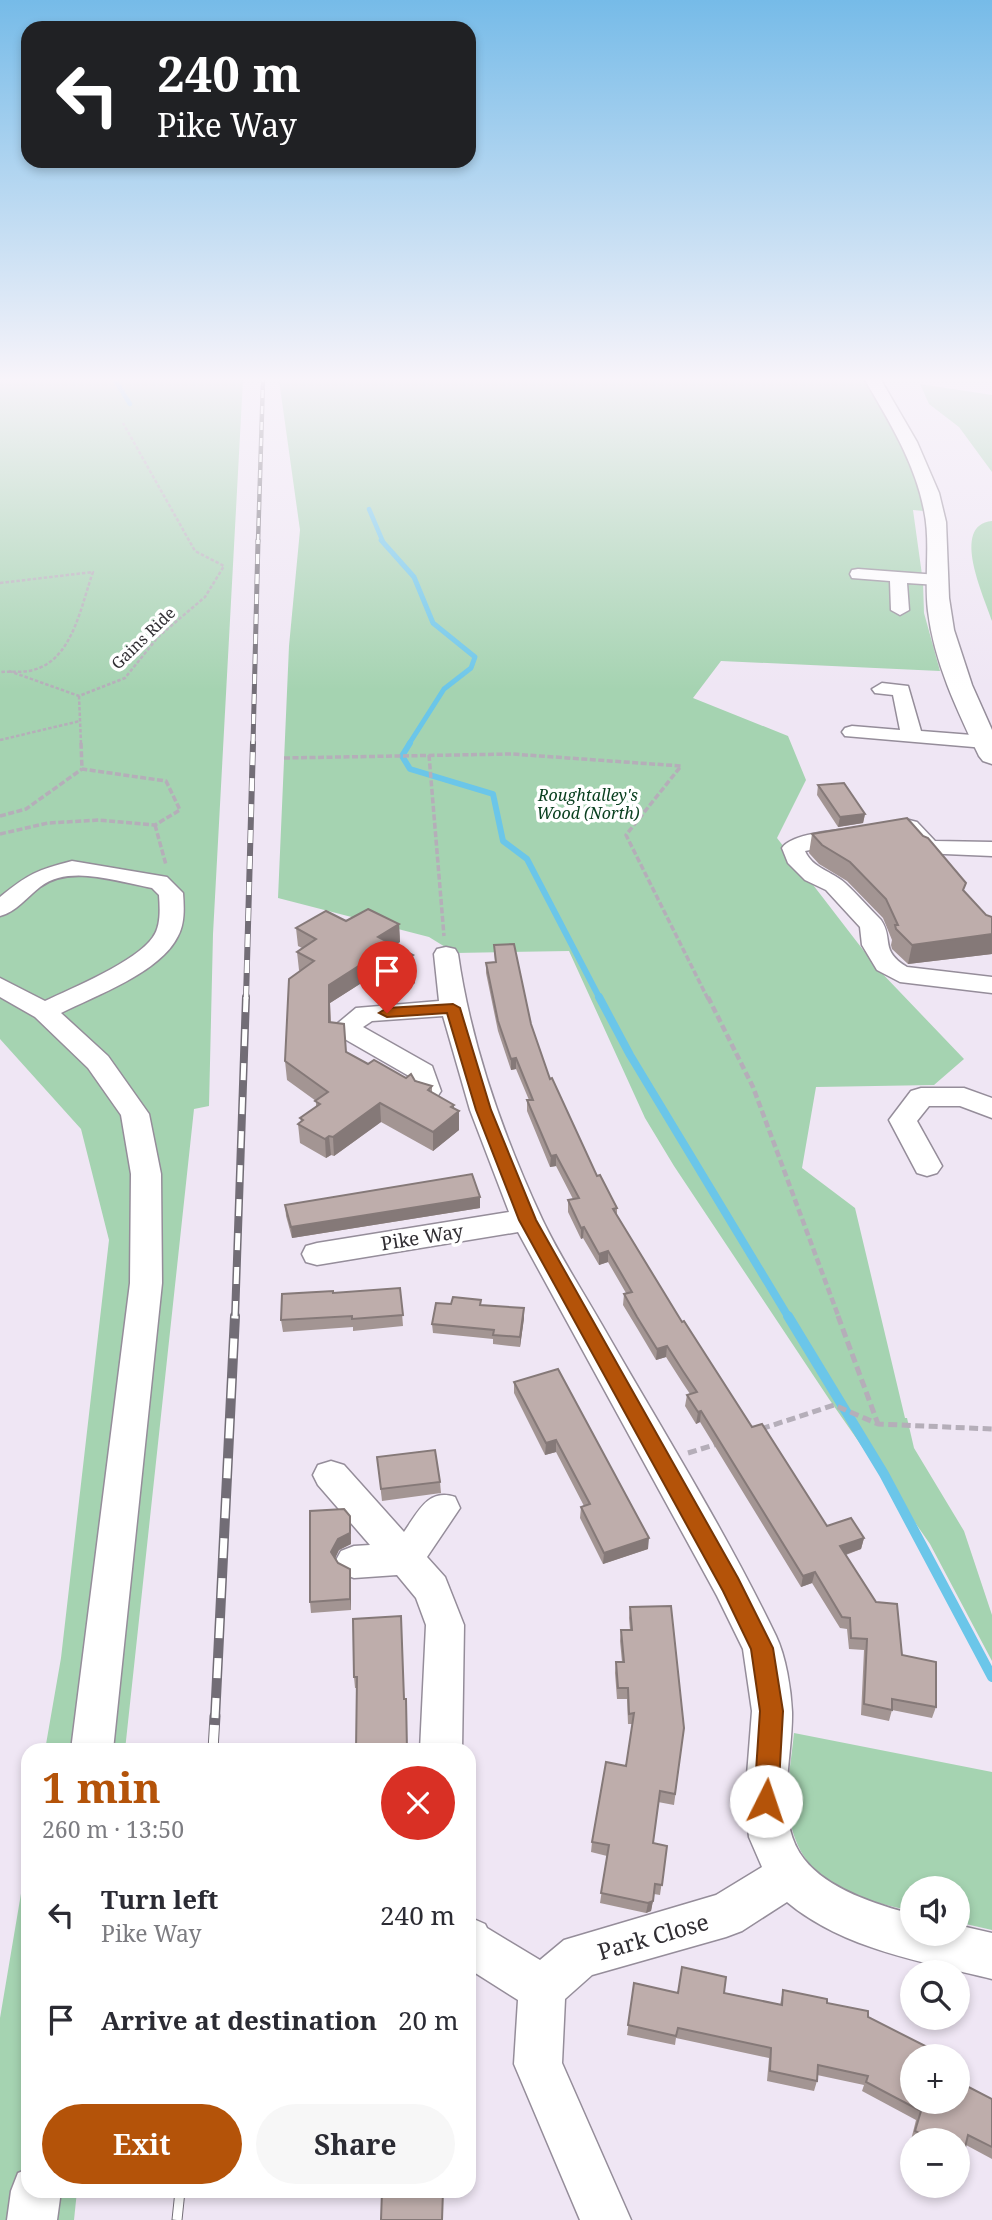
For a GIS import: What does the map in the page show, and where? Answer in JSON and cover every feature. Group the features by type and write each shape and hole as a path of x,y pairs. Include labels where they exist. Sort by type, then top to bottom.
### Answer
{"main road":[{"path":"926,484 934,512 939,610 948,652 989,749"}],"street":[{"path":"858,574 938,580"},
{"path":"898,577 900,610"},
{"path":"882,690 901,690 912,737"},
{"path":"852,732 912,737 989,749"},
{"path":"992,849 929,848 911,827 818,840 793,848 796,858 813,875 834,885 872,925 874,945 886,965 901,974 992,985"},
{"path":"0,909 44,875 72,868 159,882 171,893 172,919 163,943 128,968 44,1011"},
{"path":"446,954 453,1008 484,1110 527,1220 730,1584 762,1648 772,1711 766,1801 770,1838 789,1875 824,1904 890,1931 992,1956"},
{"path":"0,986 44,1011 98,1062 135,1114 146,1174 146,1283 93,1743"},
{"path":"427,1090 422,1072 345,1028 365,1014 453,1008"},
{"path":"927,1166 903,1120 921,1097 964,1097 992,1109"},
{"name":"Pike Way","path":"317,1254 527,1220"},
{"path":"331,1475 432,1589 445,1625 440,1743"},
{"path":"405,1559 442,1508"},
{"path":"354,1562 405,1559"},
{"name":"Park Close","path":"542,1988 580,1956 726,1915 789,1875"},
{"path":"476,1947 542,1988 538,2064 607,2220"},
{"path":"32,2220 35,2198"}],"path":[{"name":"Gains Ride","path":"79,696 125,678 158,637 205,597 224,566 195,551 157,484"},
{"path":"0,583 93,572 67,643 49,662 35,670 0,672"},
{"path":"9,671 79,696 82,769"},
{"path":"0,740 80,721"},
{"path":"284,758 512,754 681,766 626,835 753,1087 878,1424"},
{"path":"429,755 446,954"},
{"path":"0,816 26,809 82,769 166,781 180,810 155,825 86,821 48,823 0,834"},
{"path":"155,825 167,863 159,882"},
{"path":"748,1433 834,1405 878,1424 992,1429"},
{"path":"661,1462 723,1441"}],"green space":[{"path":"0,484 237,484 213,934 209,1106 194,1109 126,1743 46,1743 61,1658 109,1240 81,1129 0,1039"},
{"name":"Roughtalley's Wood (North)","path":"294,484 926,484 934,512 913,510 923,582 924,613 940,671 721,661 693,698 788,736 806,780 777,838 877,968 964,1059 934,1085 816,1087 802,1168 855,1208 914,1448 964,1531 992,1615 992,1661 930,1544 829,1399 645,1118 569,951 455,953 429,937 278,898 289,646 300,530"},
{"path":"992,521 992,621 977,579 971,548 973,535 980,525"},
{"path":"794,1733 992,1772 992,1930 970,1925 970,1876 900,1876 900,1908 866,1899 828,1881 800,1850 792,1829 788,1803"},
{"path":"21,1894 21,2198 76,2198 74,2220 0,2220 0,2018"}],"building":[{"path":"844,783 865,814 840,817 818,785"},
{"path":"907,818 928,838 966,883 963,890 986,915 992,917 992,934 912,945 896,929 895,925 898,925 886,899 850,862 822,845 812,834"},
{"path":"368,909 399,924 378,937 413,955 405,960 414,965 392,979 362,964 329,985 329,1022 344,1024 346,1052 368,1064 374,1060 406,1078 411,1074 415,1081 432,1086 428,1090 454,1105 451,1107 459,1111 433,1132 380,1103 333,1137 325,1139 298,1124 303,1120 300,1118 320,1104 315,1101 328,1092 285,1061 289,979 314,961 297,952 316,939 296,928 326,911 346,921"},
{"path":"514,944 531,1024 550,1079 552,1078 597,1176 600,1175 617,1208 613,1209 682,1322 684,1321 752,1427 762,1424 827,1526 851,1518 864,1538 840,1546 876,1602 897,1604 902,1655 936,1662 936,1707 892,1699 892,1710 864,1704 867,1639 851,1638 850,1618 842,1617 815,1572 803,1576 701,1411 698,1412 687,1395 697,1392 667,1346 657,1349 637,1317 624,1294 632,1292 608,1251 599,1254 584,1227 581,1228 568,1200 579,1198 556,1155 551,1156 527,1100 533,1100 516,1058 511,1059 498,1021 486,963 496,962 494,945"},
{"path":"472,1174 480,1197 291,1227 285,1205"},
{"path":"400,1288 403,1315 281,1320 282,1294"},
{"path":"453,1297 481,1300 480,1305 524,1308 520,1337 493,1335 494,1330 432,1324 436,1303 451,1304"},
{"path":"558,1369 649,1538 604,1553 581,1507 590,1504 556,1440 546,1443 514,1382"},
{"path":"435,1450 440,1482 381,1489 377,1457"},
{"path":"344,1509 350,1516 350,1533 338,1539 331,1552 338,1563 350,1569 350,1599 310,1602 310,1511"},
{"path":"671,1606 684,1728 675,1794 660,1791 653,1843 667,1846 662,1885 655,1884 653,1901 648,1903 601,1893 609,1845 592,1842 606,1762 626,1766 634,1713 629,1714 628,1688 618,1688 616,1662 624,1662 621,1630 632,1630 630,1607"},
{"path":"401,1616 407,1743 356,1743 357,1677 354,1677 353,1619"},
{"path":"682,1967 726,1977 724,1993 782,2005 783,1990 868,2011 868,2017 921,2044 900,2044 900,2100 866,2082 868,2076 818,2065 817,2081 770,2071 771,2048 678,2028 676,2036 628,2025 634,1983 678,1993"},
{"path":"970,2088 992,2099 992,2147 970,2136 970,2128 916,2128 920,2114 970,2114"},
{"path":"382,2198 443,2198 442,2220 381,2220"}],"waterway":[{"path":"369,509 383,542"},
{"path":"381,540 414,577 433,623 475,657 471,668 444,689 409,744"},
{"path":"410,743 402,756 410,769 493,794 503,841 527,859 600,999"},
{"path":"599,997 630,1055 789,1318"},
{"path":"788,1316 884,1474 992,1677"}],"railway":[{"path":"258,542 260,484"},
{"path":"253,744 258,540"},
{"path":"246,999 253,743"},
{"path":"235,1318 246,997"},
{"path":"215,1718 235,1316"},
{"path":"213,1743 215,1716"},
{"path":"177,2220 179,2198"}],"route":[{"path":"387,1013 453,1008 484,1110 527,1220 730,1584 762,1648 772,1711 766,1801"}]}
